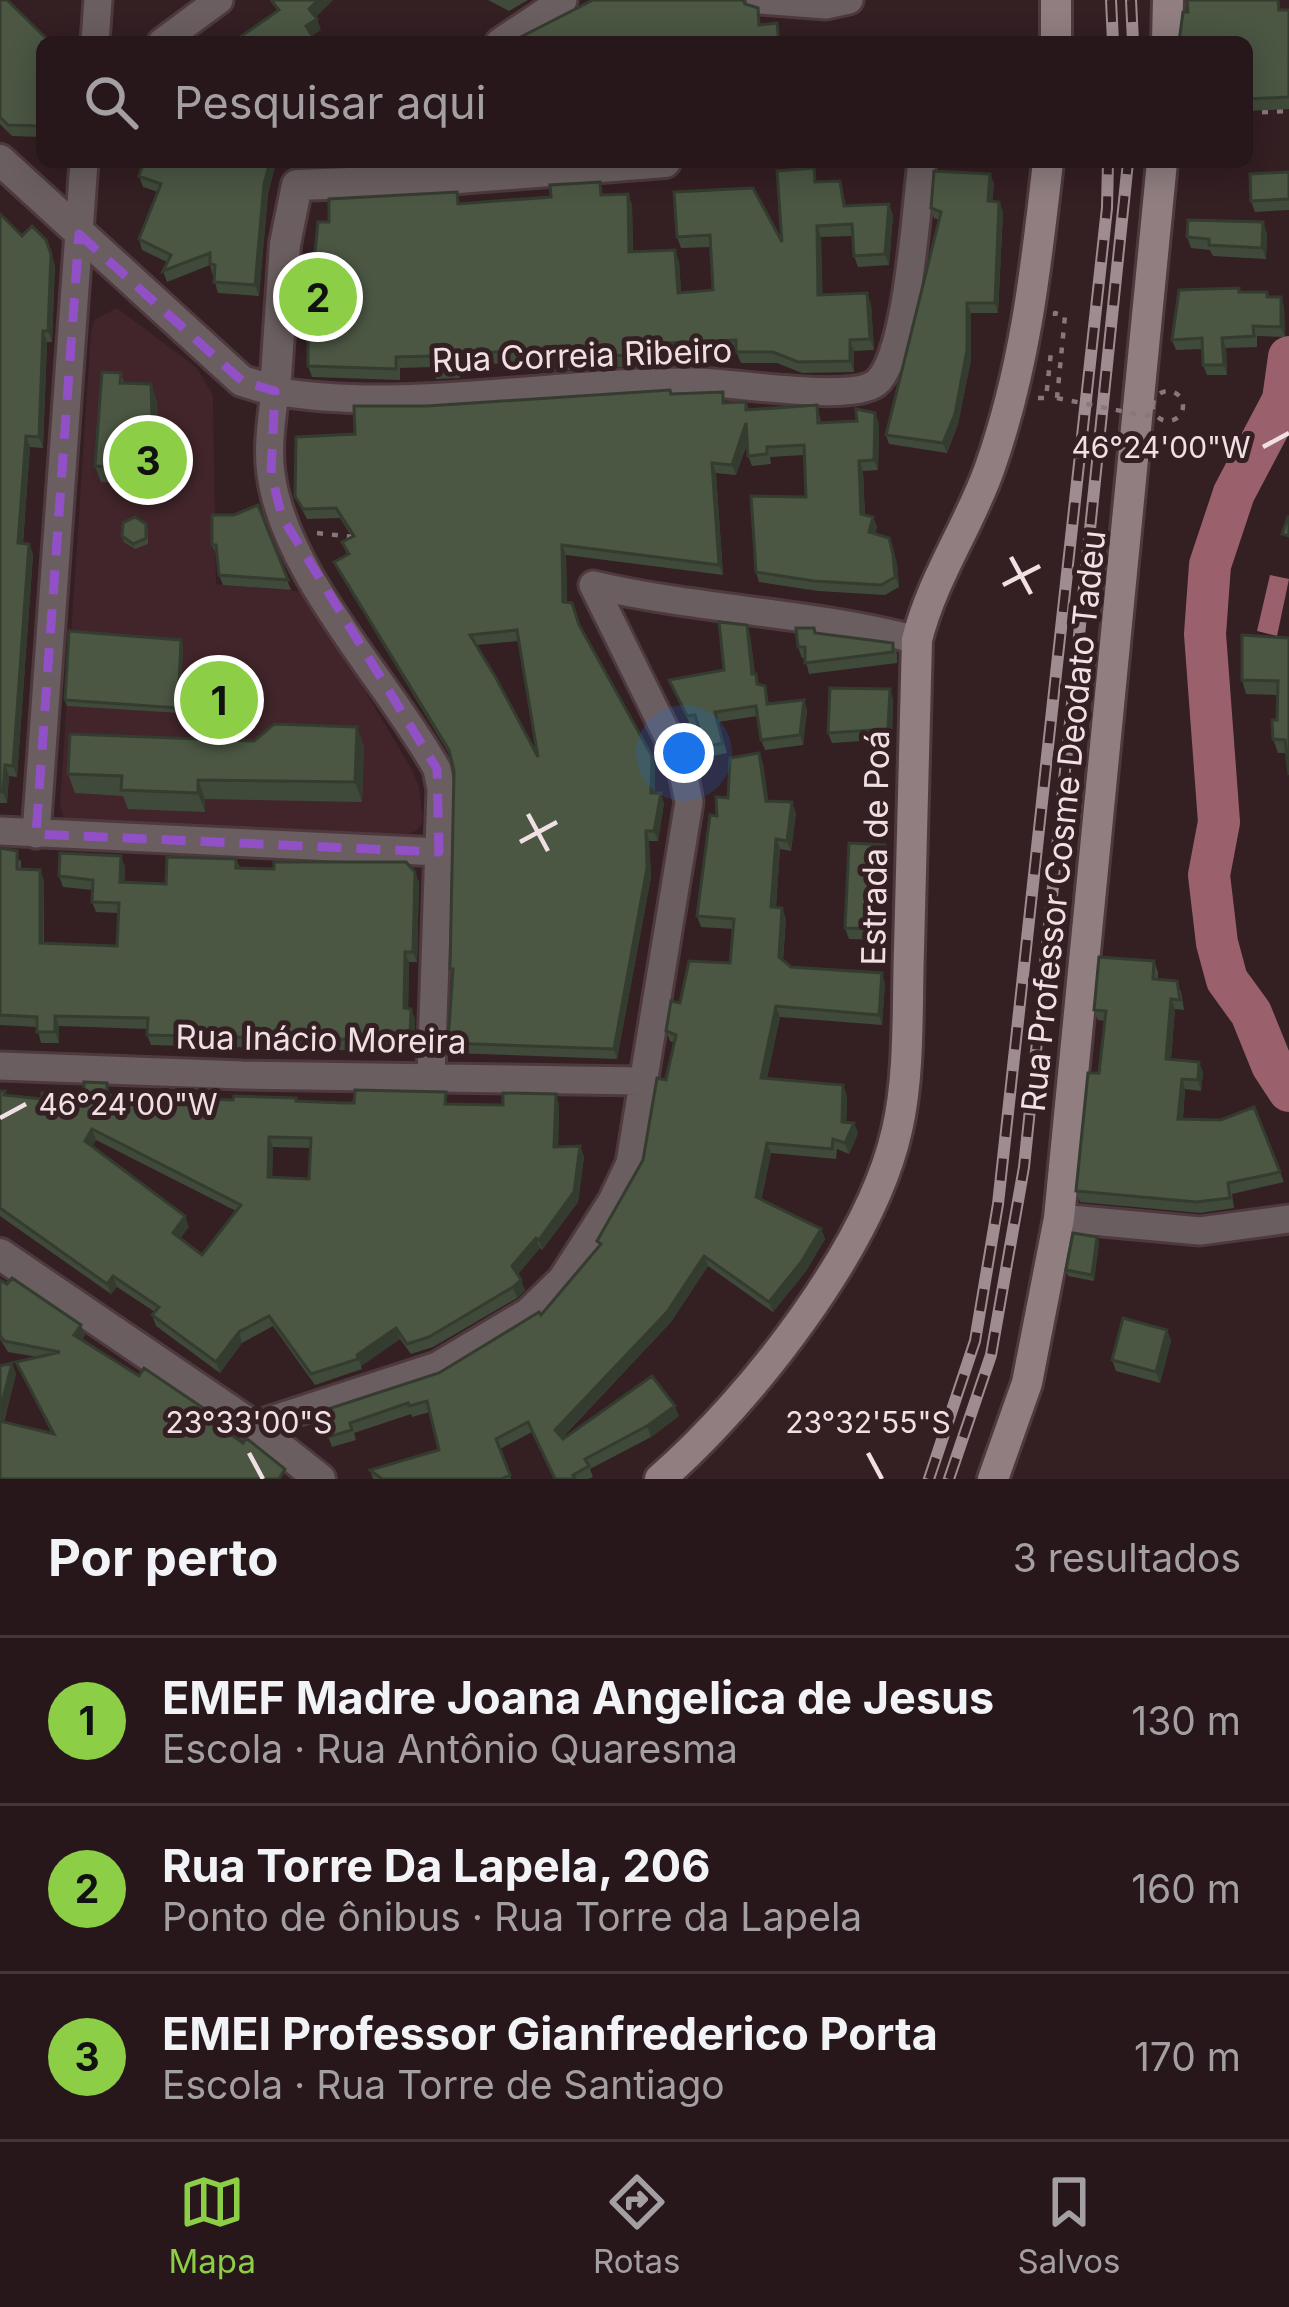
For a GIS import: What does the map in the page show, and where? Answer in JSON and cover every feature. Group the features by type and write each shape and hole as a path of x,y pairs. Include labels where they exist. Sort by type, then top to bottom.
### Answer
{"main road":[{"path":"1056,36 1057,0"},
{"path":"1167,36 1168,0"},
{"name":"Estrada de Poá","path":"660,1479 693,1450 780,1346 855,1234 884,1176 899,1126 907,1011 917,640 926,603 987,476 1015,395 1032,302 1047,168"},
{"name":"Rua Professor Cosme Deodato Tadeu","path":"993,1479 1027,1383 1058,1218 1161,168"}],"street":[{"path":"95,36 98,0"},
{"path":"170,36 219,0"},
{"path":"509,36 563,0"},
{"path":"760,0 826,5 849,0"},
{"path":"0,160 242,381 275,391"},
{"path":"35,833 84,168"},
{"path":"431,1076 439,851 437,769 304,565 271,473 285,244 302,174 432,180 587,168"},
{"name":"Rua Correia Ribeiro","path":"275,391 370,400 619,382 700,382 830,393 874,385 897,349 921,168"},
{"path":"253,1426 437,1366 528,1312 562,1280 623,1182 630,1163 689,802 682,764 593,585 917,640"},
{"path":"0,831 439,851"},
{"name":"Rua Inácio Moreira","path":"0,1066 640,1081"},
{"path":"1058,1218 1201,1231 1289,1219"},
{"path":"0,1254 253,1426 320,1479"}],"path":[{"path":"1253,113 1289,111"},
{"path":"1015,395 1046,398 1055,313 1065,316 1057,398 1146,416 1154,413"},
{"path":"1164,391 1182,400 1178,418 1164,422 1154,413 1154,400 1164,391"},
{"path":"288,529 358,538"}],"highlighted area":[{"path":"79,234 242,381 275,391 271,473 282,517 437,769 439,852 36,834"}],"shaded area":[{"path":"117,308 196,367 213,395 216,584 306,592 411,768 419,786 423,821 418,830 408,834 77,824 64,818 60,805 91,331 95,319"},
{"path":"1270,575 1289,579 1277,636 1257,631"}],"building":[{"path":"0,0 7,0 44,36 36,36 36,126 8,125 0,117"},
{"path":"271,0 318,0 309,9 317,19 306,26 312,36 242,36 279,10"},
{"path":"593,0 743,0 758,8 759,25 777,23 778,36 523,36"},
{"path":"1187,0 1278,0 1279,10 1289,10 1289,97 1253,99 1253,36 1180,36 1183,12 1188,12"},
{"path":"142,168 268,168 255,285 214,282 210,253 163,271 171,255 139,239 161,184 139,176"},
{"path":"814,168 815,182 840,181 844,206 889,204 885,254 854,256 852,224 817,226 818,295 867,293 870,339 850,340 850,361 798,362 773,352 736,352 736,340 645,344 646,354 539,360 538,349 455,355 455,367 432,368 432,356 396,357 396,369 308,366 308,313 323,314 323,302 332,302 329,260 314,263 318,222 329,222 329,199 457,192 458,204 551,197 550,185 600,182 601,195 628,194 629,252 675,250 678,293 713,290 710,235 677,237 674,192 753,188 782,242 777,171"},
{"path":"934,171 990,174 988,201 999,202 995,303 967,303 967,350 955,414 943,443 886,435 941,212 931,208"},
{"path":"1289,172 1289,199 1251,201 1250,174"},
{"path":"0,214 22,236 32,226 46,240 51,254 39,437 26,436 18,543 29,544 13,766 5,765 3,792 0,792"},
{"path":"1188,220 1263,222 1262,248 1209,245 1209,239 1187,237"},
{"path":"1239,288 1239,292 1281,297 1281,327 1253,326 1254,336 1222,338 1224,365 1203,365 1202,338 1172,340 1179,290"},
{"path":"102,372 121,373 120,383 151,384 153,445 148,444 147,469 95,466"},
{"path":"670,390 671,394 723,392 723,403 746,402 746,410 817,405 818,423 857,421 856,409 875,413 874,460 859,461 861,514 873,517 869,532 889,538 893,554 895,577 881,585 756,572 751,496 806,497 804,445 767,447 767,454 748,456 746,423 732,465 712,463 719,565 562,545 563,602 572,603 579,625 652,756 651,793 661,793 654,831 646,831 647,868 614,1049 448,1043 454,771 449,750 334,562 349,554 342,542 354,536 336,508 303,509 295,496 296,437 355,434 354,406 427,406","holes":["517,630 538,757 496,678 470,635"]},
{"path":"258,505 288,580 219,575 212,515 234,515"},
{"path":"135,517 146,524 146,538 133,544 122,536 123,523"},
{"path":"719,622 747,625 752,674 757,684 765,686 767,704 804,700 800,735 761,740 756,706 715,712 723,743 705,747 695,715 687,716 669,680 724,670"},
{"path":"796,628 893,643 893,652 805,663 805,647 798,647"},
{"path":"69,631 181,640 178,708 65,700"},
{"path":"1242,635 1289,638 1289,775 1285,740 1273,739 1278,681 1242,680"},
{"path":"830,688 890,689 888,729 828,733"},
{"path":"274,724 357,727 355,782 198,780 198,793 121,790 122,776 68,774 70,734 254,741"},
{"path":"759,753 766,801 792,802 787,841 776,839 771,907 782,908 779,957 791,967 882,973 879,1015 776,1006 761,1078 843,1085 842,1122 854,1123 845,1143 833,1139 832,1149 767,1143 756,1197 821,1229 769,1302 704,1256 667,1312 555,1430 563,1439 652,1376 675,1406 585,1459 589,1466 573,1475 575,1479 555,1479 528,1422 496,1439 510,1475 501,1479 382,1479 370,1470 439,1450 427,1401 350,1423 352,1430 328,1437 319,1412 439,1373 541,1315 601,1244 597,1241 643,1160 657,1078 666,1080 676,1035 666,1031 671,1001 680,1003 689,961 730,963 734,919 697,916 710,815 717,816 716,797 728,798 730,758"},
{"path":"849,843 885,845 882,929 845,928"},
{"path":"0,848 17,851 17,869 40,870 40,943 117,946 119,903 92,902 93,880 59,876 60,853 121,856 120,882 166,884 167,857 236,859 236,868 274,869 274,862 406,862 415,872 413,952 405,952 404,1008 411,1009 410,1036 375,1036 375,1040 147,1035 148,1018 55,1016 55,1032 37,1032 37,1017 0,1015"},
{"path":"1099,957 1154,961 1153,979 1177,981 1180,1000 1171,999 1166,1059 1199,1062 1198,1080 1182,1079 1178,1119 1221,1120 1254,1107 1280,1172 1228,1183 1230,1198 1196,1202 1076,1191 1088,1073 1099,1073 1106,1011 1094,1010"},
{"path":"84,1082 107,1083 107,1095 344,1103 354,1103 355,1090 446,1092 445,1104 503,1105 503,1093 556,1094 554,1147 580,1146 574,1192 539,1240 512,1266 521,1280 429,1337 407,1344 396,1328 357,1355 358,1359 311,1374 269,1316 239,1332 216,1362 152,1315 159,1307 113,1276 107,1284 0,1208 0,1091 42,1099 42,1093 84,1098","holes":["92,1129 241,1205 202,1255 173,1233 185,1216 85,1141","269,1137 311,1138 309,1179 268,1177"]},
{"path":"1073,1233 1097,1237 1092,1275 1066,1270"},
{"path":"12,1278 81,1325 74,1335 139,1376 144,1368 206,1410 203,1415 243,1443 246,1438 285,1469 279,1479 0,1479 0,1421 54,1434 16,1362 60,1352 4,1341 0,1335 0,1280 7,1284"},
{"path":"1123,1318 1167,1330 1156,1372 1112,1360"},
{"path":"12,1363 0,1411 0,1366"}],"waterway":[{"path":"1289,357 1283,400 1234,493 1210,565 1205,634 1219,822 1209,875 1217,943 1227,980 1251,1013 1272,1065 1289,1091"}],"railway":[{"path":"1111,0 1113,36"},
{"path":"1131,0 1133,36"},
{"path":"929,1479 975,1341 998,1204 1108,168"},
{"path":"949,1479 991,1355 1024,1167 1127,168"}],"place":[{"name":"Rua Torre Da Lapela, 206","path":"318,297"},
{"name":"EMEI Professor Gianfrederico Porta","path":"148,460"},
{"name":"EMEF Madre Joana Angelica de Jesus","path":"219,700"}]}
